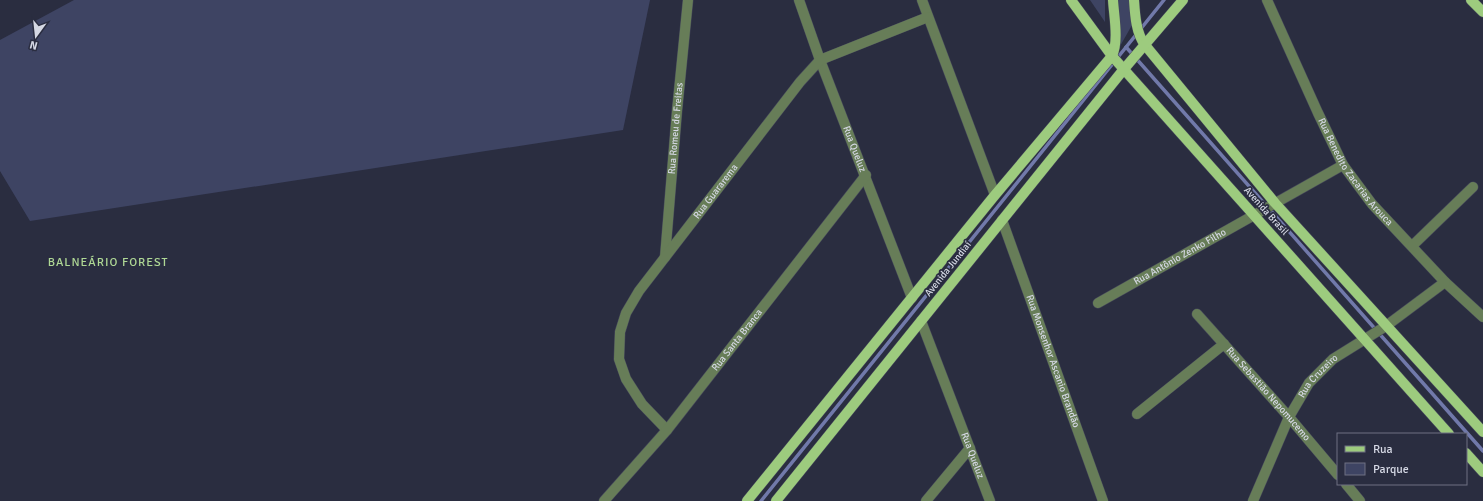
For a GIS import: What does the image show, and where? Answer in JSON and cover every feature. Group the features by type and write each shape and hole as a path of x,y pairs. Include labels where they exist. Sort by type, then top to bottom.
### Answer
{"main road":[{"name":"Avenida Brasil","path":"1071,0 1120,63 1483,432"},
{"path":"1113,0 1115,39 1114,52 1120,63"},
{"name":"Avenida Brasil","path":"1134,0 1142,49 1364,339 1448,433"},
{"name":"Avenida Jundiaí","path":"747,501 995,195 1120,63 1142,49 1183,0"},
{"path":"1471,0 1483,12"},
{"name":"Avenida Jundiaí","path":"776,501 1002,220 1120,63"},
{"path":"1467,454 1483,472"}],"street":[{"name":"Rua Romeu de Freitas","path":"665,257 688,0"},
{"name":"Rua Queluz","path":"799,0 820,60 866,175 912,298"},
{"path":"922,0 995,195"},
{"name":"Rua Benedito Zacarias Arouca","path":"1267,0 1318,114 1343,165 1372,204 1445,282 1483,317"},
{"name":"Rua Guararema","path":"667,430 642,404 626,379 619,359 620,332 626,313 639,291 800,82 820,60 928,17"},
{"name":"Rua Antônio Zenko Filho","path":"1098,302 1343,165"},
{"name":"Rua Santa Branca","path":"604,501 667,430 866,175"},
{"path":"1412,246 1473,187"},
{"name":"Rua Monsenhor Ascanio Brandão","path":"1002,220 1103,501"},
{"name":"Rua Cruzeiro","path":"1253,501 1289,417 1309,384 1333,359 1380,329 1445,282"},
{"name":"Rua Sebastião Nepomucemo","path":"1197,314 1289,417 1337,474"},
{"name":"Rua Queluz","path":"921,321 990,501"},
{"path":"1138,414 1224,344"},
{"path":"926,501 970,448"},
{"path":"1347,485 1360,501"}],"green space":[{"path":"74,0 650,0 623,130 30,221 0,171 0,40"},
{"path":"1090,0 1105,0 1105,22"},
{"path":"1117,0 1129,0 1132,25 1119,48"}],"waterway":[{"path":"761,501 1164,0"},
{"path":"1126,47 1483,451"}],"district":[{"name":"BALNEÁRIO FOREST","path":"108,262"}]}
